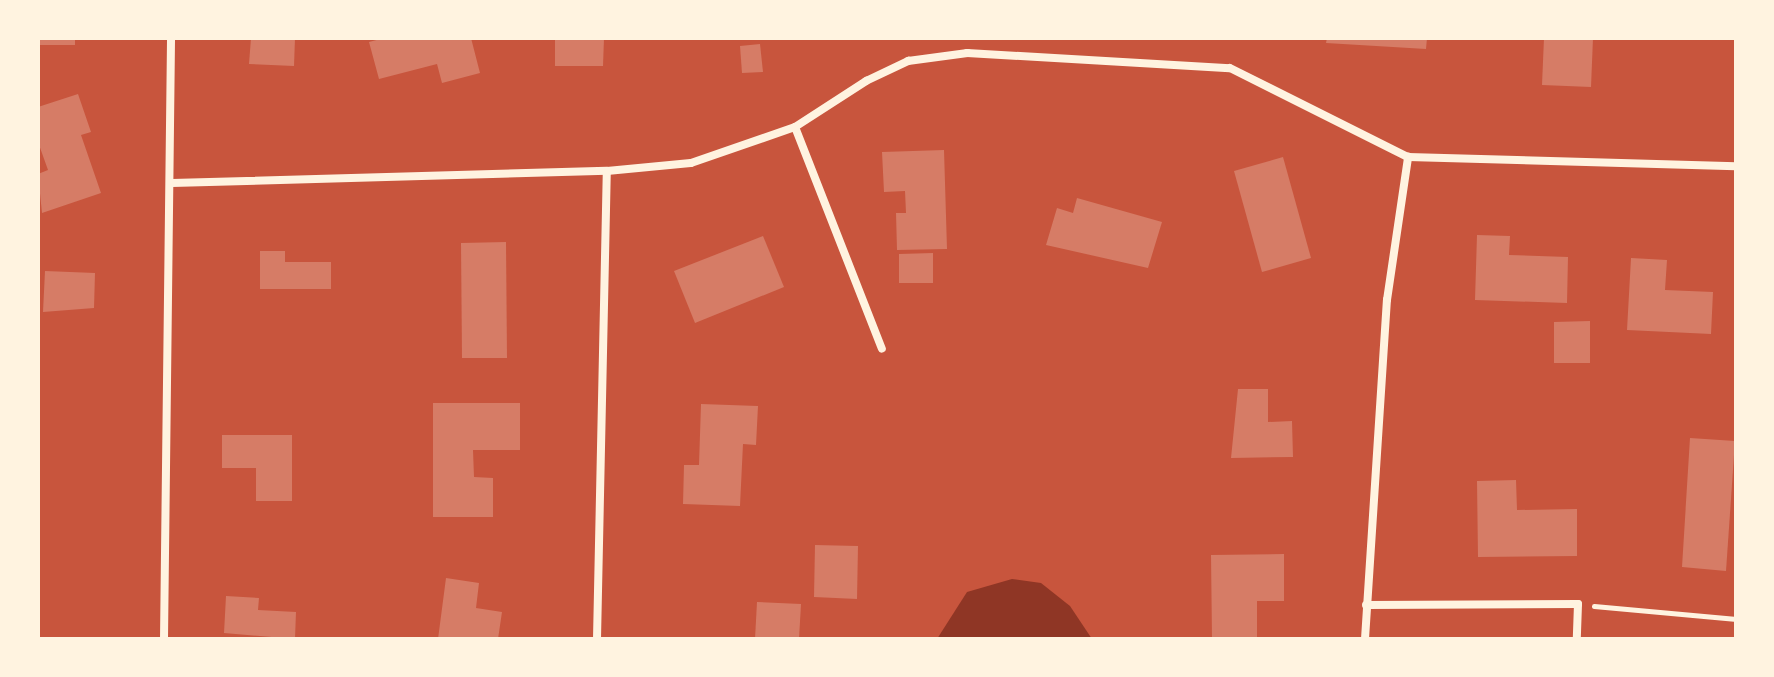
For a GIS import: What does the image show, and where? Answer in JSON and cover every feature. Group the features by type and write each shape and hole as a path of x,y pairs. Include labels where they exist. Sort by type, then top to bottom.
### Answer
{"street":[{"path":"164,639 172,183 171,38"},
{"path":"172,183 607,171 691,163 795,127 866,81 908,61 967,53 1230,68 1408,157 1736,166"},
{"path":"795,127 882,349"},
{"path":"1365,639 1387,300 1408,157"},
{"path":"597,639 607,171"},
{"path":"1366,605 1578,604 1577,639"}],"path":[{"path":"1578,604 1736,619"}],"shaded area":[{"path":"1012,579 1041,583 1070,606 1092,639 937,639 967,592"}],"building":[{"path":"38,38 75,38 75,45 38,45"},
{"path":"251,38 295,38 294,66 249,64"},
{"path":"384,38 471,38 480,73 442,83 437,64 379,79 369,42"},
{"path":"555,38 604,38 603,66 555,66"},
{"path":"1327,38 1427,38 1426,49 1326,43"},
{"path":"1544,38 1593,38 1591,87 1542,85"},
{"path":"760,44 763,72 742,73 740,46"},
{"path":"78,94 91,132 81,135 101,193 42,213 38,174 48,170 38,142 38,107"},
{"path":"944,150 947,249 897,250 896,213 906,213 905,191 884,192 882,152"},
{"path":"1283,157 1311,258 1262,272 1234,171"},
{"path":"1077,198 1162,222 1148,268 1046,245 1057,208 1073,213"},
{"path":"1477,235 1510,236 1509,255 1568,257 1567,303 1475,300"},
{"path":"763,236 784,287 695,323 674,271"},
{"path":"506,242 507,358 462,358 461,243"},
{"path":"260,251 285,251 285,262 331,262 331,289 260,289"},
{"path":"933,253 933,283 899,283 899,254"},
{"path":"1631,258 1667,260 1665,290 1713,292 1711,334 1627,330"},
{"path":"45,271 95,273 94,308 43,312"},
{"path":"1590,321 1590,363 1554,363 1554,322"},
{"path":"1238,389 1268,389 1268,422 1292,421 1293,457 1231,458"},
{"path":"433,403 520,403 520,450 473,450 474,477 493,478 493,517 433,517"},
{"path":"701,404 758,406 756,445 743,444 740,506 683,504 684,465 699,465"},
{"path":"222,435 292,435 292,501 256,501 256,468 222,468"},
{"path":"1690,438 1735,441 1726,571 1682,567"},
{"path":"1516,480 1517,510 1577,509 1577,556 1478,557 1477,481"},
{"path":"815,545 858,546 857,599 814,597"},
{"path":"1284,554 1284,601 1257,601 1257,639 1212,639 1211,555"},
{"path":"446,578 479,583 476,608 502,612 498,639 438,639"},
{"path":"226,596 259,598 258,610 296,612 295,639 224,633"},
{"path":"757,602 801,604 799,639 755,639"}]}
